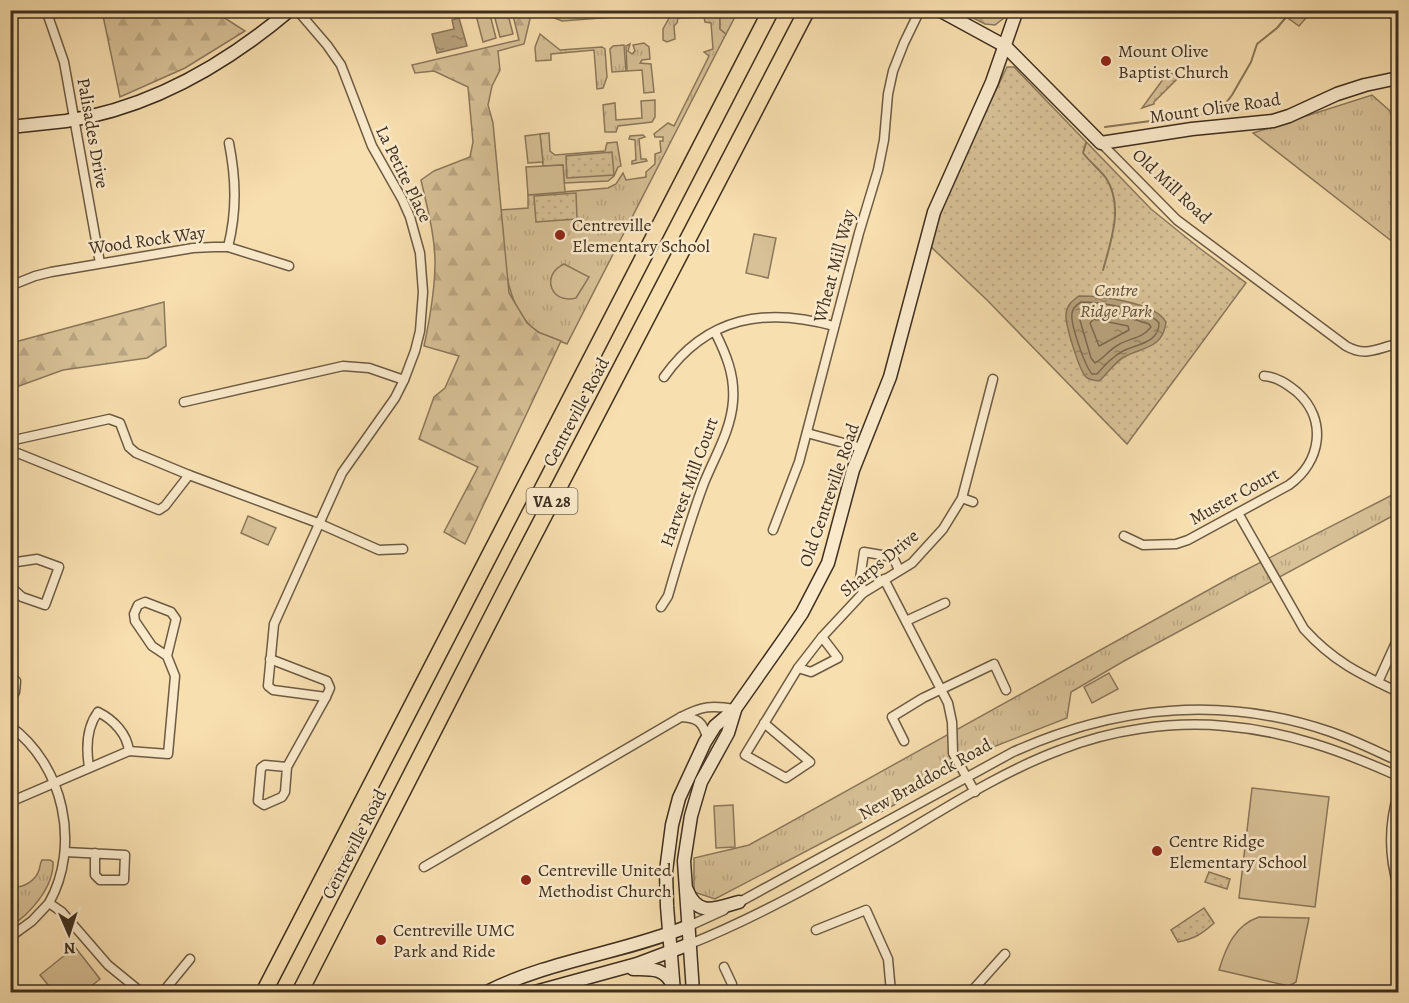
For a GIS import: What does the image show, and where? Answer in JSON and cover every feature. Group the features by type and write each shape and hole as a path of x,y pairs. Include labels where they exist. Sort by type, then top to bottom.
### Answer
{"highway":[{"name":"Centreville Road","path":"264,993 771,10"},
{"name":"Centreville Road","path":"300,993 508,585 807,10"}],"street":[{"name":"Palisades Drive","path":"45,10 60,46 100,263"},
{"path":"10,127 75,119 136,103 190,80 238,52 290,10"},
{"name":"La Petite Place","path":"297,10 341,65 372,146 402,199 415,234 423,272 422,311 415,351 404,380 342,472 274,624 268,686 273,690 326,697"},
{"name":"Wheat Mill Way","path":"773,530 793,481 807,433 834,326 878,170 893,71 920,10"},
{"name":"Old Mill Road","path":"939,10 1005,46 1177,220 1336,340 1354,350 1364,351 1382,350 1398,344"},
{"name":"Old Centreville Road","path":"735,709 801,613 823,574 832,551 853,470 890,375 934,212 988,91 1017,10"},
{"name":"Mount Olive Road","path":"1101,143 1192,129 1273,121 1355,88 1398,78"},
{"path":"228,247 236,198 229,143"},
{"name":"Wood Rock Way","path":"10,286 35,276 193,248 228,247 289,266"},
{"path":"664,377 688,349 715,332 739,322 770,316 802,318 834,326"},
{"name":"Harvest Mill Court","path":"661,607 668,596 694,511 727,430 733,409 734,390 731,372 727,356 715,332"},
{"path":"184,402 343,366 369,368 404,380"},
{"name":"Muster Court","path":"1124,536 1143,545 1176,544 1188,540 1298,478 1310,464 1316,446 1316,422 1309,406 1287,384 1264,376"},
{"name":"Sharps Drive","path":"764,723 810,762 786,778 745,755 764,723 798,668 822,637 863,592 912,563 943,530 962,498 993,379"},
{"path":"10,442 109,418 120,423 129,447 136,453 318,523 379,550 403,549"},
{"path":"807,433 862,448"},
{"path":"10,450 159,510 165,506 189,475"},
{"path":"962,498 973,502"},
{"path":"1238,513 1304,629 1334,659 1398,692"},
{"path":"863,592 860,579 864,552 893,557 899,570"},
{"path":"10,563 37,559 58,567 45,606 22,597 10,586"},
{"path":"884,579 948,703 952,722 953,753 975,792"},
{"path":"10,802 129,752 168,754 175,676 167,656 152,646 135,621 134,614 138,605 145,602 171,612 176,619 167,656"},
{"path":"906,621 945,603"},
{"path":"798,668 811,672 838,658 822,637"},
{"path":"1378,682 1398,638"},
{"path":"270,658 327,681 330,688 287,767 285,792 282,797 264,805 258,801 261,768 265,765 287,767"},
{"path":"904,741 892,717 923,698 994,664 1006,690"},
{"path":"10,680 16,681 15,692 10,700"},
{"path":"424,867 681,717 701,708 715,705 735,709"},
{"path":"674,991 666,871 672,825 687,778 707,738 715,726 735,709"},
{"path":"693,993 684,861 691,816 701,782 728,733 735,709"},
{"name":"New Braddock Road","path":"487,993 510,981 539,971 669,934 689,926 739,902 1013,752 1059,732 1124,716 1170,710 1231,711 1289,720 1329,732 1398,761"},
{"path":"89,767 87,744 92,720 98,712 106,716 127,738 129,752"},
{"path":"681,717 699,720 704,726 707,738"},
{"path":"10,726 32,747 55,782 64,825 65,852 58,887 50,903 32,921 10,937"},
{"name":"New Braddock Road","path":"535,993 671,952 744,921 1017,769 1060,749 1118,733 1176,726 1225,726 1287,735 1317,743 1398,776"},
{"path":"1398,794 1391,834 1392,855 1398,886"},
{"path":"65,852 94,853 125,855 124,880 100,880 95,875 94,853"},
{"path":"685,885 692,902 703,909 739,902"},
{"path":"50,903 62,912 108,965 141,993"},
{"path":"816,930 866,910 888,959 891,993"},
{"path":"971,993 1005,954"},
{"path":"163,993 190,959"},
{"path":"724,967 732,984 732,993"},
{"path":"613,970 661,970 667,975 674,991"}],"green space":[{"path":"1007,10 1004,18 995,25 985,24 960,11"},
{"path":"102,11 214,11 245,31 185,68 120,97"},
{"path":"489,11 496,38 483,42 476,15"},
{"path":"493,11 507,11 513,34 500,37"},
{"path":"512,11 528,11 530,19 524,44 498,51 500,70 492,86 488,105 493,123 509,293 527,323 538,332 561,341 465,544 444,532 478,467 419,439 434,397 445,388 459,356 424,346 432,304 435,253 421,180 434,171 470,157 473,142 468,87 434,71 415,73 412,65 519,40"},
{"path":"547,11 660,11 653,14 562,21 552,17"},
{"path":"673,11 720,11 720,29 726,34 567,344 547,337 526,321 517,308 511,292 504,258 500,210 528,208 528,195 608,188 616,184 623,173 626,180 646,177 646,172 655,164 655,154 661,152 660,141 663,141 663,137 655,137 654,134 668,123 674,126 709,56 704,52 713,49 711,23 705,22 704,17 678,18 674,26 675,39 667,42 663,40 663,29"},
{"path":"720,11 738,11 726,34 720,29"},
{"path":"1278,11 1312,11 1299,26"},
{"path":"540,34 560,50 602,47 605,49 607,77 603,88 597,89 594,50 551,54 551,60 536,61 535,47"},
{"path":"644,43 649,47 650,59 642,60 640,63 651,64 654,92 644,93 642,70 627,71 626,46 630,44 628,51 632,54 635,51 633,45"},
{"path":"624,45 626,71 612,72 610,49 613,46"},
{"name":"Centre Ridge Park","path":"1007,67 1014,67 1151,209 1246,283 1127,444 987,300 929,245 956,177"},
{"path":"1169,71 1178,78 1154,104 1142,108"},
{"path":"1372,95 1398,118 1398,246 1253,133"},
{"path":"655,100 655,117 652,122 618,126 616,132 605,132 603,105 615,103 616,120 642,118 641,101"},
{"path":"549,133 550,151 555,155 605,151 607,143 617,142 621,166 608,181 564,183 563,165 543,166 540,134"},
{"path":"540,134 543,162 528,163 525,136"},
{"path":"643,135 645,137 639,139 641,159 647,161 632,164 632,161 636,160 635,140 629,139 630,136"},
{"path":"612,152 614,175 567,178 566,156"},
{"path":"563,165 565,192 528,195 526,167"},
{"path":"576,193 577,219 536,222 534,196"},
{"path":"754,234 776,238 768,278 746,273"},
{"path":"564,264 589,277 576,298 560,297 552,288 552,275"},
{"path":"164,302 166,346 147,358 63,370 11,389 11,345 15,342"},
{"path":"1398,492 1398,513 1071,692 1067,718 978,753 894,805 715,899 694,892 694,858 749,845 1230,578"},
{"path":"248,516 276,528 268,545 241,533"},
{"path":"1109,673 1118,689 1092,703 1084,687"},
{"path":"1252,788 1329,797 1315,907 1239,898"},
{"path":"733,805 735,847 716,848 714,806"},
{"path":"42,860 53,862 50,881 40,899 11,926 11,918 14,911 17,911 18,904 17,899 11,898 13,886 25,885 32,880"},
{"path":"1209,872 1230,879 1227,889 1205,882"},
{"path":"1204,908 1214,923 1198,936 1178,942 1171,930"},
{"path":"1259,917 1309,918 1296,982 1289,986 1219,970 1228,945 1238,931"},
{"path":"75,947 100,979 84,992 54,992 40,975"}],"water":[{"path":"459,18 467,46 437,53 432,34 454,29 452,20"},
{"path":"1079,296 1100,297 1139,305 1160,315 1166,322 1164,331 1151,346 1117,362 1099,381 1089,379 1083,373 1076,357 1066,319 1069,306"}],"waterway":[{"path":"1105,127 1219,112 1251,62 1257,44 1277,28 1292,10"},
{"path":"1086,143 1083,153 1106,178 1114,200 1114,224 1103,270"}],"place":[{"name":"Mount Olive Baptist Church","path":"1106,61"},
{"name":"Centreville Elementary School","path":"560,235"},
{"name":"Centre Ridge Elementary School","path":"1157,851"},
{"name":"Centreville United Methodist Church","path":"526,880"},
{"name":"Centreville UMC Park and Ride","path":"381,940"}]}
